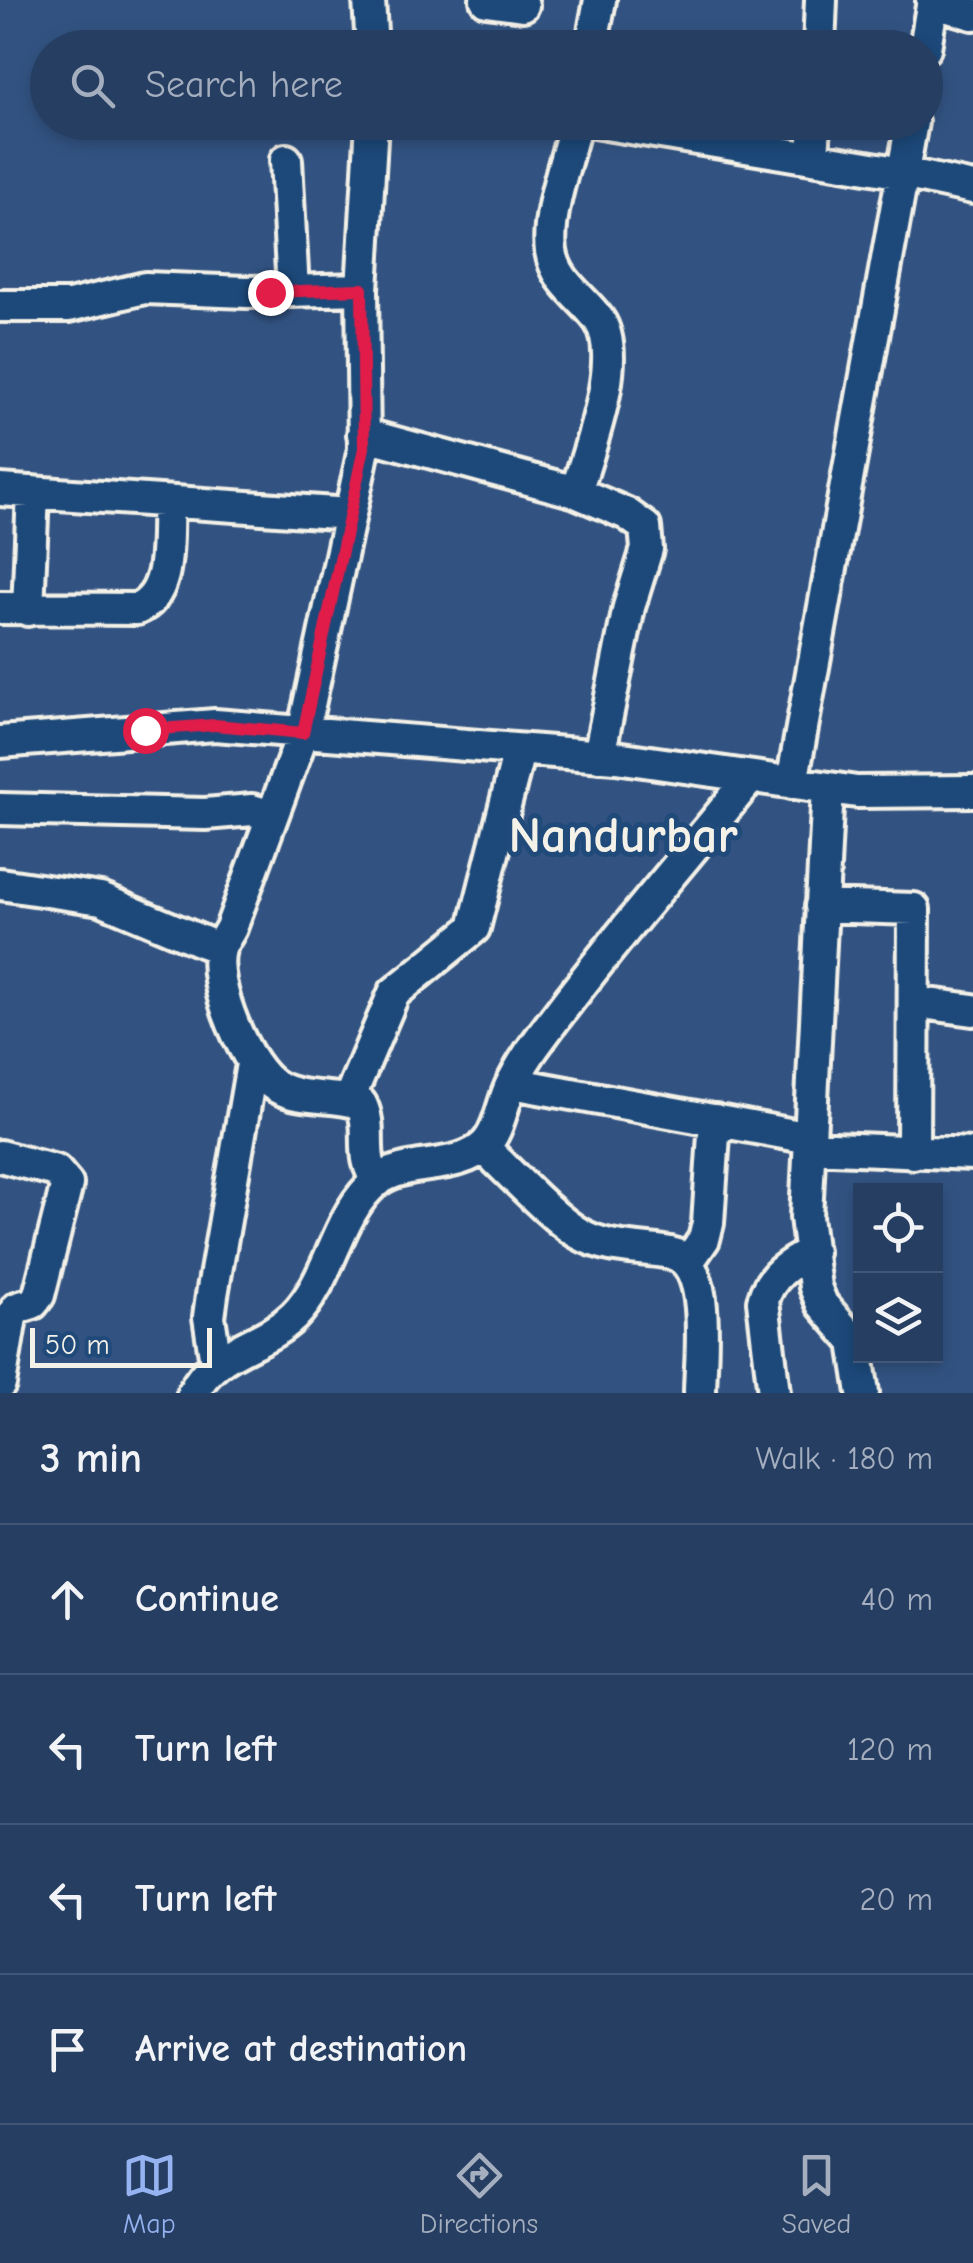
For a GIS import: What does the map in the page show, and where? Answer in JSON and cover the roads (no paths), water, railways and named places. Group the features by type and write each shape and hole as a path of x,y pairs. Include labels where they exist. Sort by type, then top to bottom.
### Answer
{"street":[{"path":"370,0 371,30"},
{"path":"486,0 523,4"},
{"path":"594,30 600,0"},
{"path":"820,30 821,0"},
{"path":"928,30 933,1 973,14"},
{"path":"371,140 362,289 364,448 303,733 220,950 220,970 234,1030 252,1064 276,1087 361,1104 366,1113 368,1170 378,1181"},
{"path":"572,140 551,228 551,250 564,282 601,322 608,357 606,391 576,492"},
{"path":"704,140 904,172 973,188"},
{"path":"813,158 814,140"},
{"path":"792,783 909,140"},
{"path":"286,160 294,291"},
{"path":"0,306 69,306 145,288 362,289"},
{"path":"364,434 576,492 628,514 645,526 647,549 629,607 599,756"},
{"path":"0,490 350,514"},
{"path":"33,492 14,609 137,609 150,604 162,586 168,502"},
{"path":"0,742 215,725 599,756 858,792 973,791"},
{"path":"349,1099 394,993 474,928 519,750"},
{"path":"193,1393 216,1362 292,1318 316,1290 356,1204 378,1181 401,1169 457,1159 483,1147 493,1134 512,1083 533,1048 751,776"},
{"path":"828,788 806,1217 815,1287 822,1304 855,1342 863,1393"},
{"path":"0,808 206,814 252,810 272,816"},
{"path":"0,884 101,900 220,950"},
{"path":"821,906 914,909 913,1153"},
{"path":"914,1002 973,1010"},
{"path":"216,1362 209,1317 252,1064"},
{"path":"512,1083 714,1120 810,1143 913,1153 973,1154"},
{"path":"688,1262 704,1239 708,1224 714,1120"},
{"path":"483,1147 580,1234 623,1248 674,1254 688,1262 701,1297 700,1393"},
{"path":"0,1156 56,1171 67,1184 39,1295 33,1304 17,1308 11,1317 0,1384"},
{"path":"774,1393 763,1301 767,1287 778,1273 812,1252"}],"district":[{"name":"Nandurbar","path":"623,834"}]}
